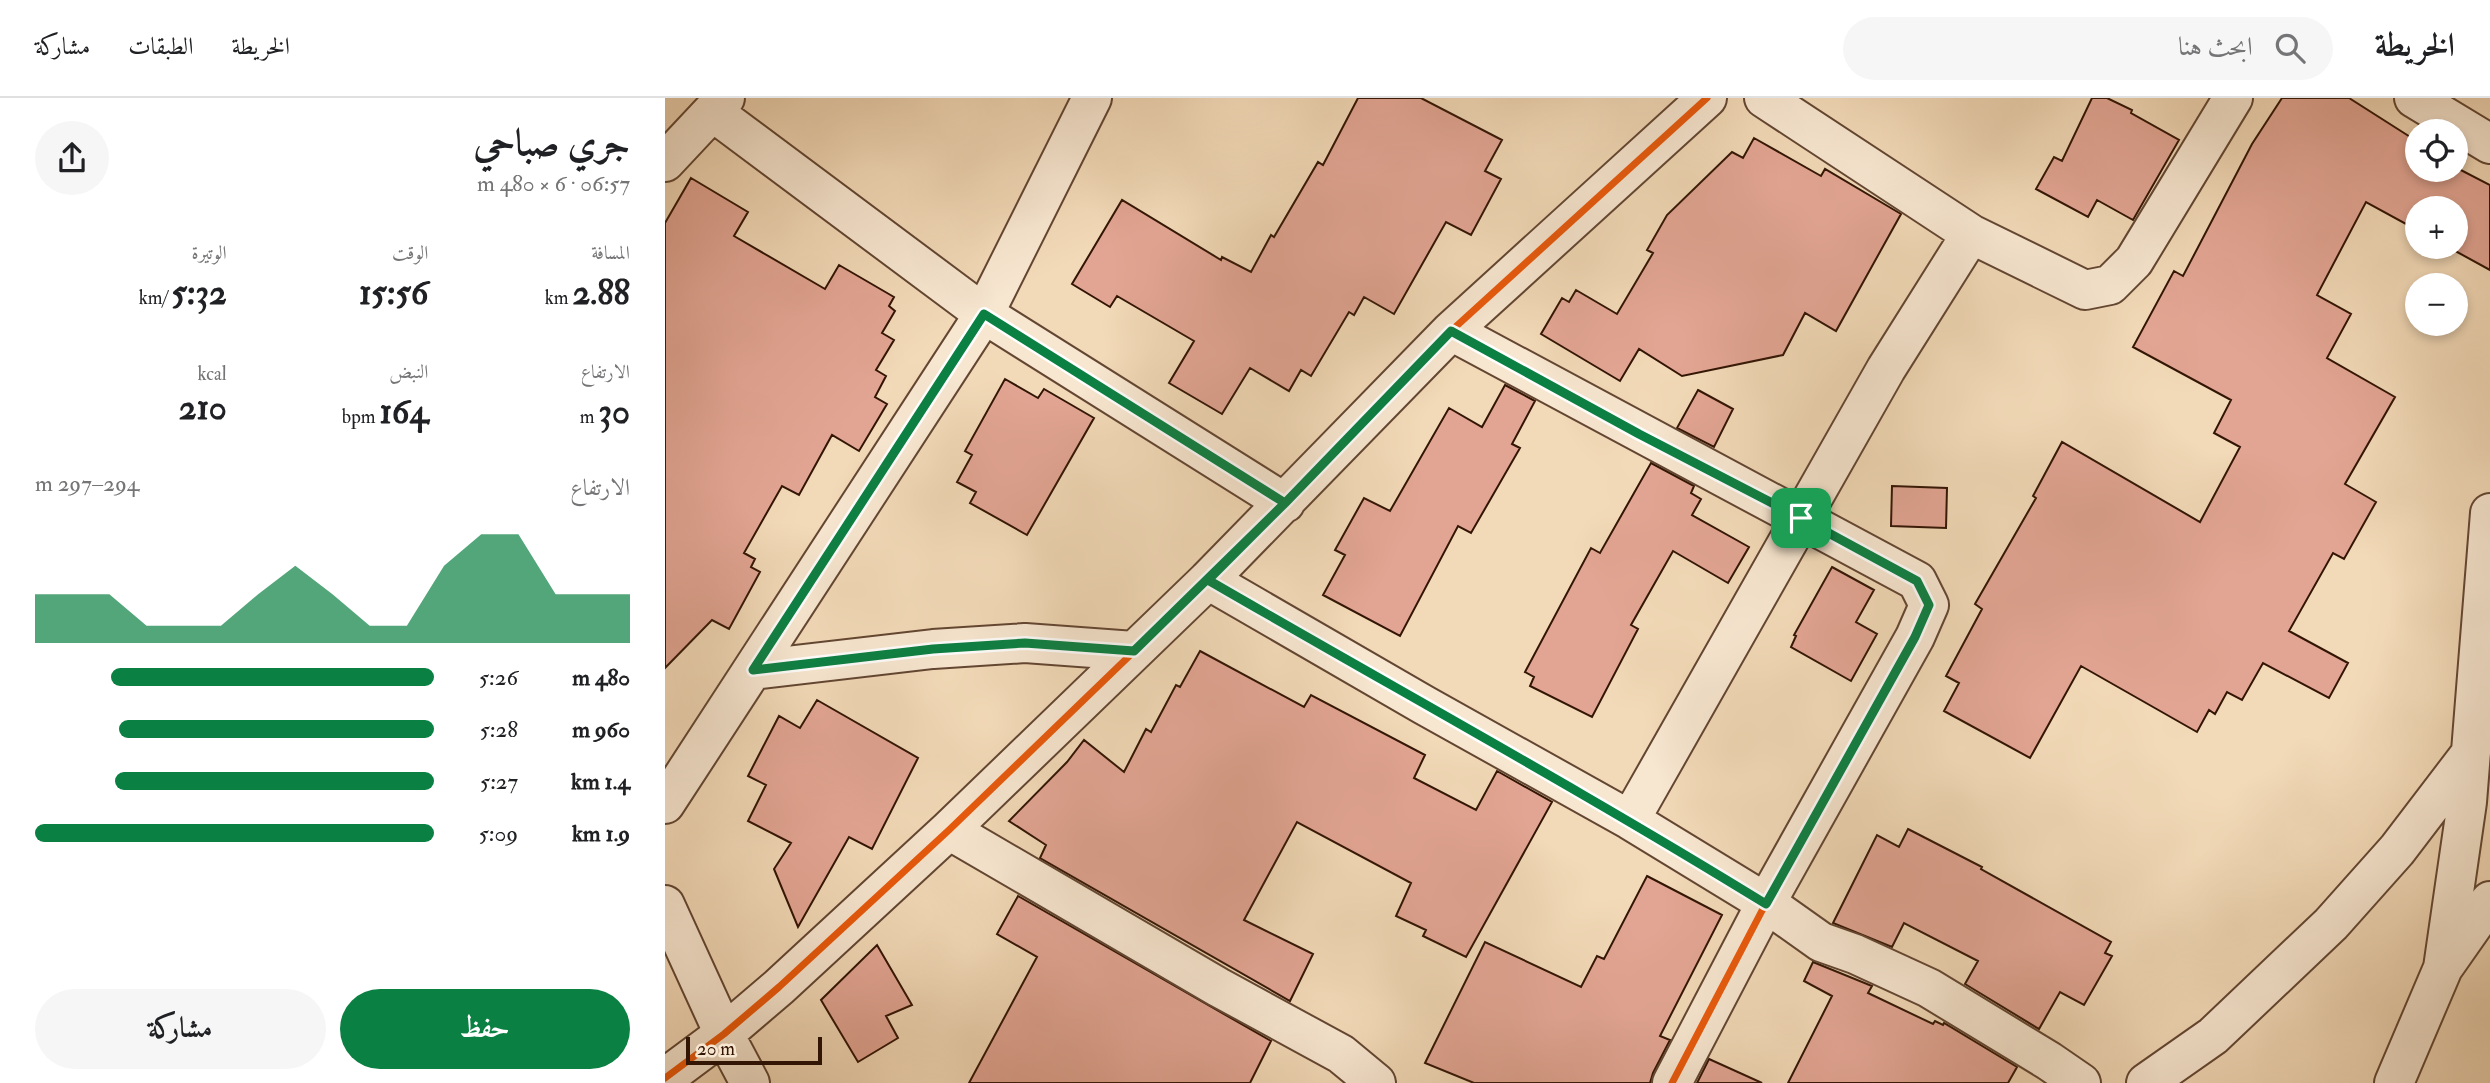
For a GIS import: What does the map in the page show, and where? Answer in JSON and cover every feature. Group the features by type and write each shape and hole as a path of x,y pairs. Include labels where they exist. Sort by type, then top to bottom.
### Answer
{"street":[{"path":"665,804 984,314 1092,98"},
{"path":"665,1078 725,1034 779,987 949,830 1208,580 1451,331 1707,98"},
{"path":"1765,98 1971,234 2085,290 2110,285 2134,261 2233,98"},
{"path":"2414,98 2490,144"},
{"path":"665,162 719,105 984,314 1285,503"},
{"path":"1630,820 1886,369 1971,234"},
{"path":"1451,331 1917,581 1929,605 1915,637 1766,904 1672,1083"},
{"path":"2443,968 2467,802 2490,513"},
{"path":"1208,580 1630,820 1766,904 1821,942 1855,954 1929,988 2081,1083"},
{"path":"753,670 933,649 1025,643 1134,651"},
{"path":"2146,1083 2213,1035 2331,924 2397,850 2471,753"},
{"path":"949,830 1218,987 1341,1054 1376,1083"},
{"path":"2394,1083 2443,968 2490,901"},
{"path":"665,905 750,1083"}],"building":[{"path":"1358,98 1421,98 1502,140 1485,171 1501,179 1471,235 1446,222 1394,314 1364,297 1354,315 1349,312 1311,376 1301,370 1289,391 1250,368 1222,414 1169,383 1194,341 1117,296 1110,307 1072,284 1122,200 1221,260 1222,257 1251,272 1271,235 1274,237 1318,162 1323,165"},
{"path":"2092,98 2107,98 2132,110 2131,113 2179,140 2133,220 2097,200 2088,217 2036,189 2054,157 2062,161"},
{"path":"2282,98 2349,98 2405,134 2405,182 2468,182 2468,174 2490,185 2490,270 2468,258 2468,196 2405,196 2405,223 2366,202 2317,295 2351,314 2327,358 2395,397 2345,484 2376,502 2344,559 2333,553 2289,631 2348,663 2329,698 2263,663 2242,700 2227,692 2215,714 2209,710 2197,732 2081,666 2030,758 1944,711 1959,683 1946,676 1982,609 1975,604 2036,498 2033,496 2062,442 2200,522 2240,447 2214,433 2231,400 2133,347 2174,271 2183,276 2252,144"},
{"path":"1754,138 1821,176 1825,169 1901,214 1836,331 1805,313 1783,355 1682,376 1639,349 1620,381 1541,334 1562,298 1569,302 1576,290 1617,314 1653,253 1647,250 1667,215 1732,152 1743,158"},
{"path":"691,178 748,212 734,236 825,289 839,265 894,297 889,306 895,311 882,333 894,340 876,370 886,376 875,397 887,404 859,451 832,435 799,495 782,486 744,553 755,559 751,567 760,572 729,629 712,620 665,668 665,223"},
{"path":"1005,379 1038,398 1044,389 1094,418 1027,535 970,503 976,492 957,482 972,455 965,451"},
{"path":"1505,385 1535,401 1512,444 1520,448 1471,533 1458,526 1400,636 1323,595 1345,555 1335,550 1364,498 1390,511 1449,408 1482,427"},
{"path":"1698,390 1733,409 1714,447 1677,428"},
{"path":"1651,463 1694,486 1691,493 1701,499 1692,515 1749,547 1728,583 1673,551 1631,625 1638,629 1592,717 1530,686 1534,677 1525,672 1591,548 1600,553"},
{"path":"1892,486 1947,488 1946,528 1891,526"},
{"path":"1832,567 1874,590 1856,622 1877,634 1851,681 1791,647 1796,636 1794,635"},
{"path":"1200,651 1304,707 1311,695 1425,755 1414,778 1476,810 1497,771 1552,802 1466,957 1423,936 1426,930 1396,916 1411,883 1297,822 1244,920 1313,954 1290,1001 1040,858 1046,845 1009,821 1067,762 1084,740 1124,772 1146,729 1151,732 1176,685 1180,687"},
{"path":"817,700 918,758 872,849 849,837 798,927 774,869 791,843 748,821 766,785 748,776 779,716 800,728"},
{"path":"1908,829 1982,867 1981,869 2111,942 2105,953 2112,956 2084,1005 2060,992 2039,1029 1965,984 1978,961 1904,923 1892,947 1833,923 1877,835 1899,847"},
{"path":"1647,876 1722,915 1660,1036 1670,1040 1650,1083 1474,1083 1425,1063 1485,942 1581,987 1597,956 1604,959"},
{"path":"1018,896 1271,1041 1250,1083 969,1083 1037,957 997,934"},
{"path":"877,945 912,1005 886,1016 898,1038 858,1062 821,1000"},
{"path":"1813,962 1872,986 1868,993 1933,1024 1935,1021 1943,1025 1944,1023 2017,1067 2008,1083 1788,1083 1832,996 1804,981"},
{"path":"1709,1059 1762,1083 1697,1083"}],"cycle path":[{"path":"665,1078 724,1034 779,987 949,830 1208,580 1451,331 1707,98"},
{"path":"1451,331 1917,581 1929,605 1915,637 1766,903 1672,1083"}],"route":[{"path":"1801,518 1639,434 1451,331 1285,503 1134,651 1025,643 933,649 753,670 984,314 1285,503 1208,580 1630,820 1766,904 1915,637 1929,605 1917,581 1801,518"}]}
